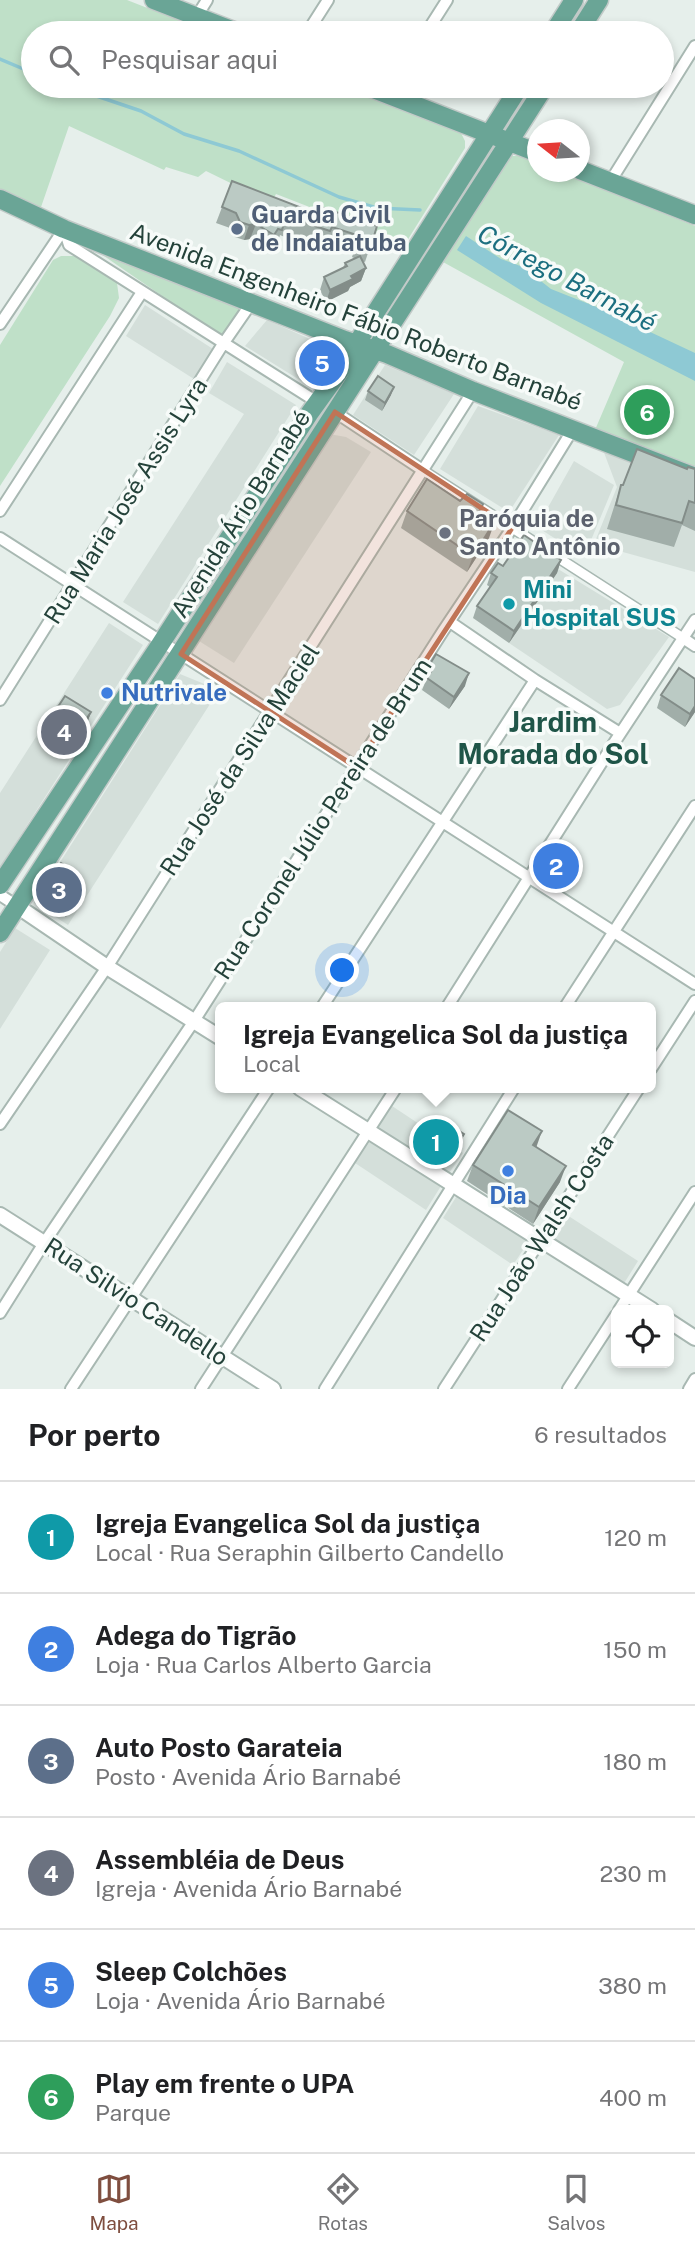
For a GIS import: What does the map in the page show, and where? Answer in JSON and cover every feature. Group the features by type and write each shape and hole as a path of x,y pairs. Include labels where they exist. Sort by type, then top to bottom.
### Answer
{"main road":[{"path":"154,0 209,21"},
{"path":"561,21 574,0"},
{"path":"586,21 599,0"},
{"path":"408,98 527,149"},
{"name":"Avenida Ário Barnabé","path":"0,933 335,412 366,347 374,315 512,98"},
{"name":"Avenida Ário Barnabé","path":"0,885 162,642 317,402 366,347 537,98"},
{"path":"590,175 695,215"},
{"name":"Avenida Engenheiro Fábio Roberto Barnabé","path":"0,199 64,229 695,477"}],"street":[{"path":"197,16 207,0"},
{"path":"315,21 328,0"},
{"path":"434,21 447,0"},
{"path":"674,80 695,46"},
{"path":"610,183 663,98"},
{"path":"64,229 69,245 317,402"},
{"path":"0,324 64,229"},
{"path":"0,511 142,292"},
{"name":"Rua Maria José Assis Lyra","path":"0,700 252,302"},
{"name":"Rua José da Silva Maciel","path":"0,1124 107,967 473,391"},
{"path":"335,412 695,646"},
{"name":"Rua Coronel Júlio Pereira de Brum","path":"0,1313 194,1021 573,429"},
{"path":"0,538 695,984"},
{"path":"450,1002 620,733 695,620"},
{"path":"450,622 620,733"},
{"path":"325,1002 535,680"},
{"path":"568,1002 695,806"},
{"path":"0,895 107,967 215,1034"},
{"path":"656,1061 695,1001"},
{"path":"71,1389 266,1093"},
{"path":"308,1093 644,1305"},
{"path":"201,1389 393,1093"},
{"path":"325,1389 511,1093"},
{"name":"Rua João Walsh Costa","path":"444,1389 636,1093"},
{"path":"623,1305 695,1192"},
{"name":"Rua Silvio Candello","path":"0,1214 273,1389"},
{"path":"568,1389 611,1323"},
{"path":"674,1324 695,1338"},
{"path":"689,1389 695,1379"}],"highlighted area":[{"path":"335,412 512,528 356,767 181,654"}],"shaded area":[{"path":"145,305 213,349 194,379 126,336"},
{"path":"267,320 335,350 311,387 245,346"},
{"path":"227,362 296,405 158,624 123,602 244,414 209,393"},
{"path":"385,365 454,394 414,455 353,415"},
{"path":"478,406 559,435 509,512 440,469"},
{"path":"329,434 346,437 371,452 234,663 199,641"},
{"path":"603,450 695,489 695,572 594,544 617,487"},
{"path":"574,461 614,485 584,557 537,527"},
{"path":"558,569 669,637 620,705 607,709 509,643"},
{"path":"109,623 143,645 0,867 0,793"},
{"path":"180,674 219,690 68,925 34,903"},
{"path":"15,928 50,950 0,1029 0,952"},
{"path":"392,1106 463,1153 447,1176 376,1130"},
{"path":"371,1140 441,1186 426,1210 355,1163"},
{"path":"458,1194 529,1241 513,1265 443,1218"},
{"path":"567,1215 638,1261 623,1285 552,1238"}],"green space":[{"path":"0,0 127,0 180,21 21,21 21,98 375,98 460,131 465,141 465,148 405,244 276,194 271,203 206,171 198,177 166,167 164,170 69,126 40,210 0,190"},
{"path":"508,156 527,159 527,182 584,182 695,226 695,470 595,430 624,362 443,262"},
{"path":"91,247 245,305 223,338"},
{"path":"61,256 75,256 117,283 119,298 0,486 0,345 53,260"}],"water":[{"path":"466,236 501,259 523,267 551,289 599,308 695,353 695,381 541,303 457,250"}],"building":[{"path":"232,181 312,212 315,205 377,226 371,246 357,242 360,236 332,227 330,231 294,219 293,223 285,220 282,230 278,229 274,235 256,224 240,222 236,213 222,207"},
{"path":"360,256 366,268 351,276 353,279 330,290 324,277"},
{"path":"378,376 394,387 385,403 368,391"},
{"path":"637,449 687,469 695,469 695,503 689,501 682,523 616,505 621,485"},
{"path":"427,479 460,501 467,494 483,504 479,512 495,521 473,556 407,511"},
{"name":"Mini Hospital SUS","path":"524,535 561,560 514,631 477,606 497,577 491,573 498,563 503,566"},
{"path":"436,654 469,673 454,697 427,678 434,667 430,664"},
{"path":"679,668 695,679 695,706 690,714 661,695"},
{"path":"65,696 91,712 75,736 50,719"},
{"path":"61,863 73,870 67,881 81,890 68,912 41,896"},
{"name":"Dia","path":"508,1110 542,1131 533,1145 566,1166 539,1207 473,1165"},
{"path":"438,1118 464,1134 459,1142 447,1146 429,1133"}],"waterway":[{"name":"Córrego Barnabé","path":"0,59 21,68"},
{"name":"Córrego Barnabé","path":"103,98 141,111 184,134 239,151 339,197 377,208 420,210"}],"place":[{"name":"Guarda Civil de Indaiatuba","path":"237,229"},
{"name":"Sleep Colchões","path":"322,363"},
{"name":"Play em frente o UPA","path":"647,412"},
{"name":"Paróquia de Santo Antônio","path":"445,533"},
{"name":"Mini Hospital SUS","path":"509,604"},
{"name":"Nutrivale","path":"107,693"},
{"name":"Assembléia de Deus","path":"64,732"},
{"name":"Adega do Tigrão","path":"556,866"},
{"name":"Auto Posto Garateia","path":"59,890"},
{"name":"Igreja Evangelica Sol da justiça","path":"436,1142"},
{"name":"Dia","path":"508,1171"}],"district":[{"name":"Jardim Morada do Sol","path":"553,738"}]}
